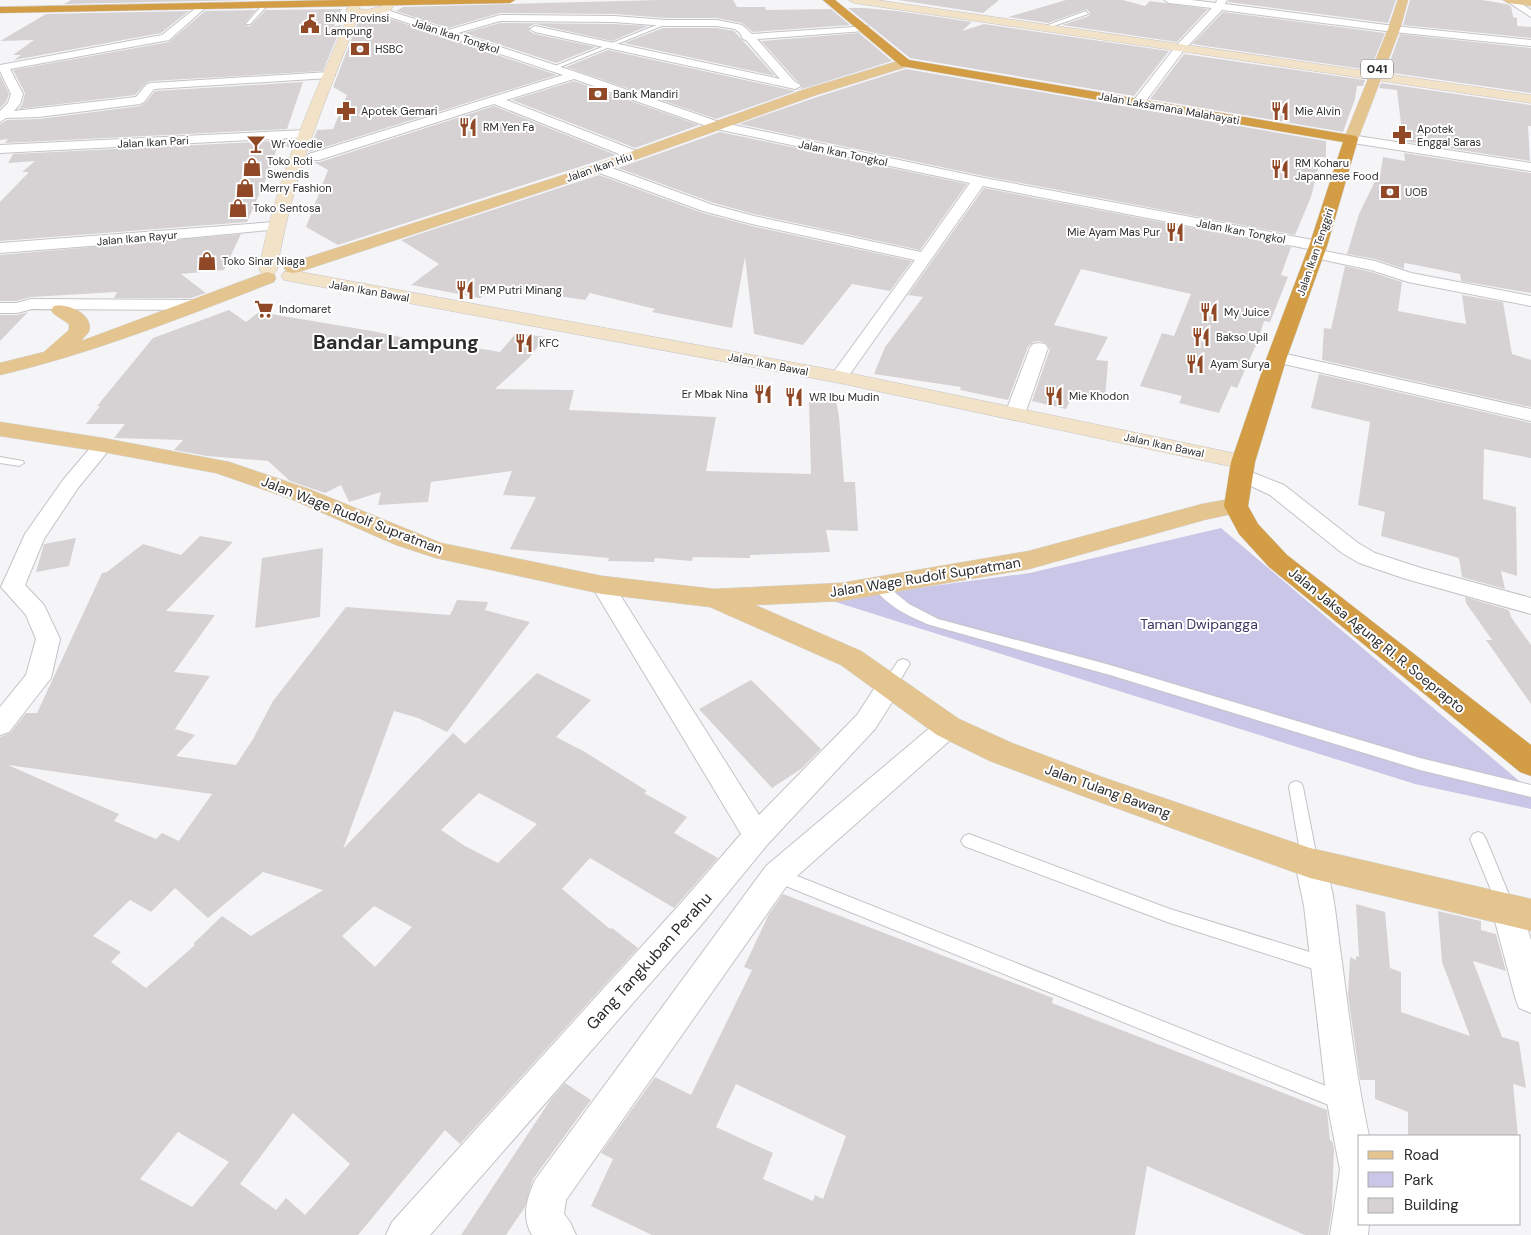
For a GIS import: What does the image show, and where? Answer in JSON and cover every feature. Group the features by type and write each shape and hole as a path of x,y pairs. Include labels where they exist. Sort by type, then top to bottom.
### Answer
{"highway":[{"path":"0,10 209,4 363,8 391,2 510,0"},
{"path":"828,0 905,63"},
{"name":"Jalan Laksamana Malahayati","path":"905,63 1351,139"},
{"name":"Jalan Ikan Tenggiri","path":"1236,506 1242,468 1277,357 1317,250 1351,139"},
{"name":"Jalan Jaksa Agung RI. R. Soeprapto","path":"1236,506 1248,528 1278,561 1531,763"}],"main road":[{"name":"Jalan Ikan Tenggiri","path":"1351,139 1394,30 1403,0"},
{"path":"1509,0 1531,3"},
{"name":"Jalan Ikan Hiu","path":"280,272 599,168 811,92 905,63"},
{"path":"0,369 84,346 280,272"},
{"path":"27,363 55,351 75,337 79,331 79,322 61,310"},
{"name":"Jalan Wage Rudolf Supratman","path":"0,430 103,444 221,466 300,494 358,520 436,550 531,571 602,584 714,598 841,592 1029,560 1202,512 1236,506"},
{"name":"Jalan Tulang Bawang","path":"714,598 851,658 896,674 948,727 1001,752 1091,786 1310,863 1519,912"}],"street":[{"path":"498,19 506,0"},
{"path":"854,0 1531,100"},
{"path":"1169,0 1220,4 1394,30 1531,43"},
{"path":"1509,0 1531,14"},
{"path":"363,8 386,9 391,2"},
{"path":"2,116 14,104 17,94 2,68 165,38 209,4"},
{"path":"1138,103 1180,48 1220,4"},
{"path":"280,272 274,226 329,75 363,8"},
{"path":"309,175 318,137 363,8"},
{"name":"Jalan Ikan Tongkol","path":"363,8 553,68 716,125 1317,250 1408,276 1531,301"},
{"path":"446,33 498,19 615,14 666,23 724,24 738,27 774,64 790,84"},
{"path":"498,19 790,84 811,92"},
{"path":"747,37 864,28"},
{"path":"2,116 140,100 151,86 329,75"},
{"path":"314,157 574,75"},
{"path":"495,100 634,154"},
{"name":"Jalan Ikan Pari","path":"0,149 306,134"},
{"path":"328,138 367,141"},
{"name":"Jalan Laksamana Malahayati","path":"1351,139 1531,167"},
{"path":"599,168 708,208 752,220 924,257"},
{"path":"839,377 980,181"},
{"name":"Jalan Ikan Rayur","path":"0,248 274,226"},
{"path":"280,272 286,248"},
{"name":"Jalan Ikan Bawal","path":"280,272 839,377 1014,414 1242,468"},
{"path":"8,308 31,304 187,308"},
{"path":"8,308 22,311 187,308"},
{"path":"1014,414 1039,348"},
{"path":"1277,357 1531,415"},
{"path":"0,725 38,678 48,640 36,611 13,587 33,539 70,484 103,444"},
{"path":"1242,468 1277,490 1350,548 1367,558 1414,574 1531,606"},
{"path":"602,584 757,836"},
{"name":"Gang Tangkuban Perahu","path":"405,1235 692,913 757,836 866,722 896,674"},
{"path":"557,1235 544,1220 548,1193 777,875 948,727"},
{"path":"1310,863 1319,906 1344,1102 1358,1170 1349,1235"},
{"path":"1519,912 1531,996"}],"lane":[{"path":"248,23 266,4"},
{"path":"1043,28 1086,13"},
{"path":"553,68 666,23"},
{"path":"0,460 19,463"},
{"path":"879,586 892,600 909,611 934,622 1110,670 1420,764 1531,791"},
{"path":"1296,787 1310,863"},
{"path":"1478,839 1519,912"},
{"path":"969,841 1170,916 1326,965"},
{"path":"777,875 1344,1102"}],"green space":[{"name":"Taman Dwipangga","path":"1221,528 1531,791 1531,809 1415,784 829,600 1030,573"}],"building":[{"path":"71,0 250,0 64,4"},
{"path":"658,0 733,0 737,7 765,7 766,10 831,9 850,25 753,32 742,23 717,18 666,18 614,14 500,13 448,28 396,11 403,7"},
{"path":"898,0 999,0 983,13"},
{"path":"1066,0 1123,0 1145,6 1150,1 1208,9 1177,42 1062,25 1089,16 1090,13 1087,9 1048,23 1008,17"},
{"path":"1229,0 1396,0 1388,23 1228,2"},
{"path":"1410,0 1482,0 1506,4 1511,6 1513,17 1517,18 1517,26 1531,27 1531,38 1403,25"},
{"path":"848,8 897,11 972,22 962,31 984,24 1169,51 1134,96 910,58"},
{"path":"342,9 334,26 342,25 323,71 151,81 146,83 135,95 19,109 25,93 13,70 169,42 205,11 256,10 245,23 245,25 250,26 266,10"},
{"path":"189,11 161,33 14,60 21,55 13,55 34,40 0,41 46,14"},
{"path":"1223,12 1385,33 1370,70 1192,44"},
{"path":"385,17 557,75 309,152 317,130 333,129 347,95 333,87 358,22"},
{"path":"500,23 648,26 612,41 535,24 529,27 529,31 535,34 596,47 556,63 464,33"},
{"path":"663,28 717,28 734,31 775,76 624,43"},
{"path":"859,33 892,61 796,91 802,88 802,85 761,41"},
{"path":"1400,34 1531,48 1531,93 1386,72"},
{"path":"608,50 796,91 716,119 566,67"},
{"path":"1184,54 1365,80 1363,86 1357,86 1355,99 1343,132 1150,99"},
{"path":"906,69 1326,141 1326,157 1321,157 1311,197 1295,235 979,175 739,124"},
{"path":"0,75 9,94 6,102 0,108"},
{"path":"574,81 699,125 635,148 512,100"},
{"path":"303,82 287,129 5,143 8,139 0,140 0,124 7,120 39,119 140,106 155,91"},
{"path":"1381,83 1531,105 1531,126 1528,126 1530,161 1403,141 1397,90 1379,88"},
{"path":"494,106 616,155 338,245 306,227 328,170 314,162 320,162"},
{"path":"720,132 967,184 920,250 754,214 714,203 618,168"},
{"path":"294,140 291,149 279,142 269,172 247,222 0,241 0,202 29,172 22,172 35,161 8,163 13,154"},
{"path":"1404,153 1531,173 1531,293 1461,281 1460,274 1404,263 1404,269 1375,259 1347,254 1359,214 1378,175 1380,176 1383,157 1405,161"},
{"path":"599,175 703,213 752,226 912,261 890,291 852,284 803,345 754,334 745,257 732,328 652,312 655,309 590,293 585,300 493,287 480,298 411,285 439,264 401,240"},
{"path":"984,188 1291,247 1281,275 1288,277 1270,322 1264,321 1256,347 1237,388 1231,386 1219,413 1179,403 1182,396 1140,386 1162,333 1174,336 1191,294 1081,269 1054,325 1108,337 1096,360 1108,361 1105,399 1073,395 1066,409 1032,401 1050,349 1046,343 1039,341 1033,342 1028,347 1008,400 960,390 961,387 874,374 885,347 923,297 908,295"},
{"path":"241,234 224,270 181,274 206,293 191,298 114,298 117,292 31,297 16,301 0,301 0,255"},
{"path":"1345,266 1402,282 1398,311 1466,324 1462,295 1503,302 1512,354 1531,360 1531,407 1322,360 1324,328 1331,329"},
{"path":"229,310 246,322 259,312 372,331 438,345 442,342 500,352 516,333 545,337 529,358 495,389 574,390 569,410 716,417 706,471 811,474 809,402 836,401 839,416 844,482 855,482 858,531 826,530 830,552 750,555 750,558 693,557 692,561 655,558 654,562 608,561 609,558 510,549 536,497 503,495 512,471 431,482 428,502 378,505 381,492 349,502 341,485 325,493 290,481 268,461 207,456 174,450 183,440 114,438 125,424 86,424 100,406 97,406 153,338"},
{"path":"28,312 0,341 0,315 17,315"},
{"path":"1319,374 1531,423 1531,458 1484,449 1483,499 1516,507 1517,576 1501,571 1505,589 1462,577 1459,558 1381,536 1385,512 1358,505 1370,422 1311,408"},
{"path":"200,536 233,542 166,611 215,615 174,672 210,676 175,729 195,735 176,756 236,765 253,739 273,701 346,607 450,615 457,600 488,602 485,610 530,622 447,732 418,718 394,711 343,849 453,733 465,744 537,673 591,700 556,737 585,752 647,791 644,793 687,817 674,833 718,858 674,908 590,858 562,889 610,929 612,928 638,948 460,1144 445,1130 358,1235 0,1235 0,737 10,733 26,713 37,713 102,573 107,572 143,544 181,555","holes":["8,765 212,794 179,841 162,833 156,839 114,821 119,814","479,793 537,824 498,863 465,846 441,830","263,872 323,890 251,936 222,916 193,944 195,945 146,988 111,962 121,952 93,936 130,900 151,912 175,888 208,918","374,906 412,927 375,967 342,936","293,1113 350,1164 305,1215 286,1198 276,1210 240,1184","178,1132 229,1162 192,1207 140,1179"]},
{"path":"76,538 69,566 36,572 44,544"},
{"path":"323,548 320,617 255,628 262,558"},
{"path":"1465,597 1509,610 1511,617 1531,645 1531,704 1486,640 1492,640 1466,603"},
{"path":"751,680 821,749 801,769 772,788 699,709"},
{"path":"783,894 1053,998 1052,1003 1327,1110 1330,1140 1334,1148 1332,1209 1328,1235 1305,1235 1147,1166 1135,1235 652,1235 591,1206 613,1159 601,1153 655,1077 691,1095 752,970 744,967 769,914","holes":["736,1084 846,1136 823,1199 815,1195 813,1201 763,1179 773,1153 716,1127"]},
{"path":"1356,904 1385,912 1390,968 1401,972 1401,1012 1470,1036 1442,962 1438,911 1481,921 1481,930 1496,934 1506,971 1473,961 1502,1037 1519,1042 1526,1088 1513,1084 1518,1135 1408,1135 1408,1112 1375,1099 1375,1080 1360,1080 1348,995 1350,957 1356,960 1356,956 1359,957"},
{"path":"565,1083 591,1100 533,1179 525,1207 506,1235 461,1235 551,1099"}],"place":[{"name":"BNN Provinsi Lampung","path":"310,24"},
{"name":"HSBC","path":"360,49"},
{"name":"Bank Mandiri","path":"598,94"},
{"name":"Apotek Gemari","path":"346,111"},
{"name":"Mie Alvin","path":"1280,111"},
{"name":"RM Yen Fa","path":"468,127"},
{"name":"Apotek Enggal Saras","path":"1402,135"},
{"name":"Wr Yoedie","path":"256,144"},
{"name":"Toko Roti Swendis","path":"252,167"},
{"name":"RM Koharu Japannese Food","path":"1280,169"},
{"name":"Merry Fashion","path":"245,188"},
{"name":"UOB","path":"1390,192"},
{"name":"Toko Sentosa","path":"238,208"},
{"name":"Mie Ayam Mas Pur","path":"1175,232"},
{"name":"Toko Sinar Niaga","path":"207,261"},
{"name":"PM Putri Minang","path":"465,290"},
{"name":"Indomaret","path":"264,309"},
{"name":"My Juice","path":"1209,312"},
{"name":"Bakso Upil","path":"1201,337"},
{"name":"KFC","path":"524,343"},
{"name":"Ayam Surya","path":"1195,364"},
{"name":"Er Mbak Nina","path":"763,394"},
{"name":"Mie Khodon","path":"1054,396"},
{"name":"WR Ibu Mudin","path":"794,397"}],"district":[{"name":"Bandar Lampung","path":"396,342"}]}
